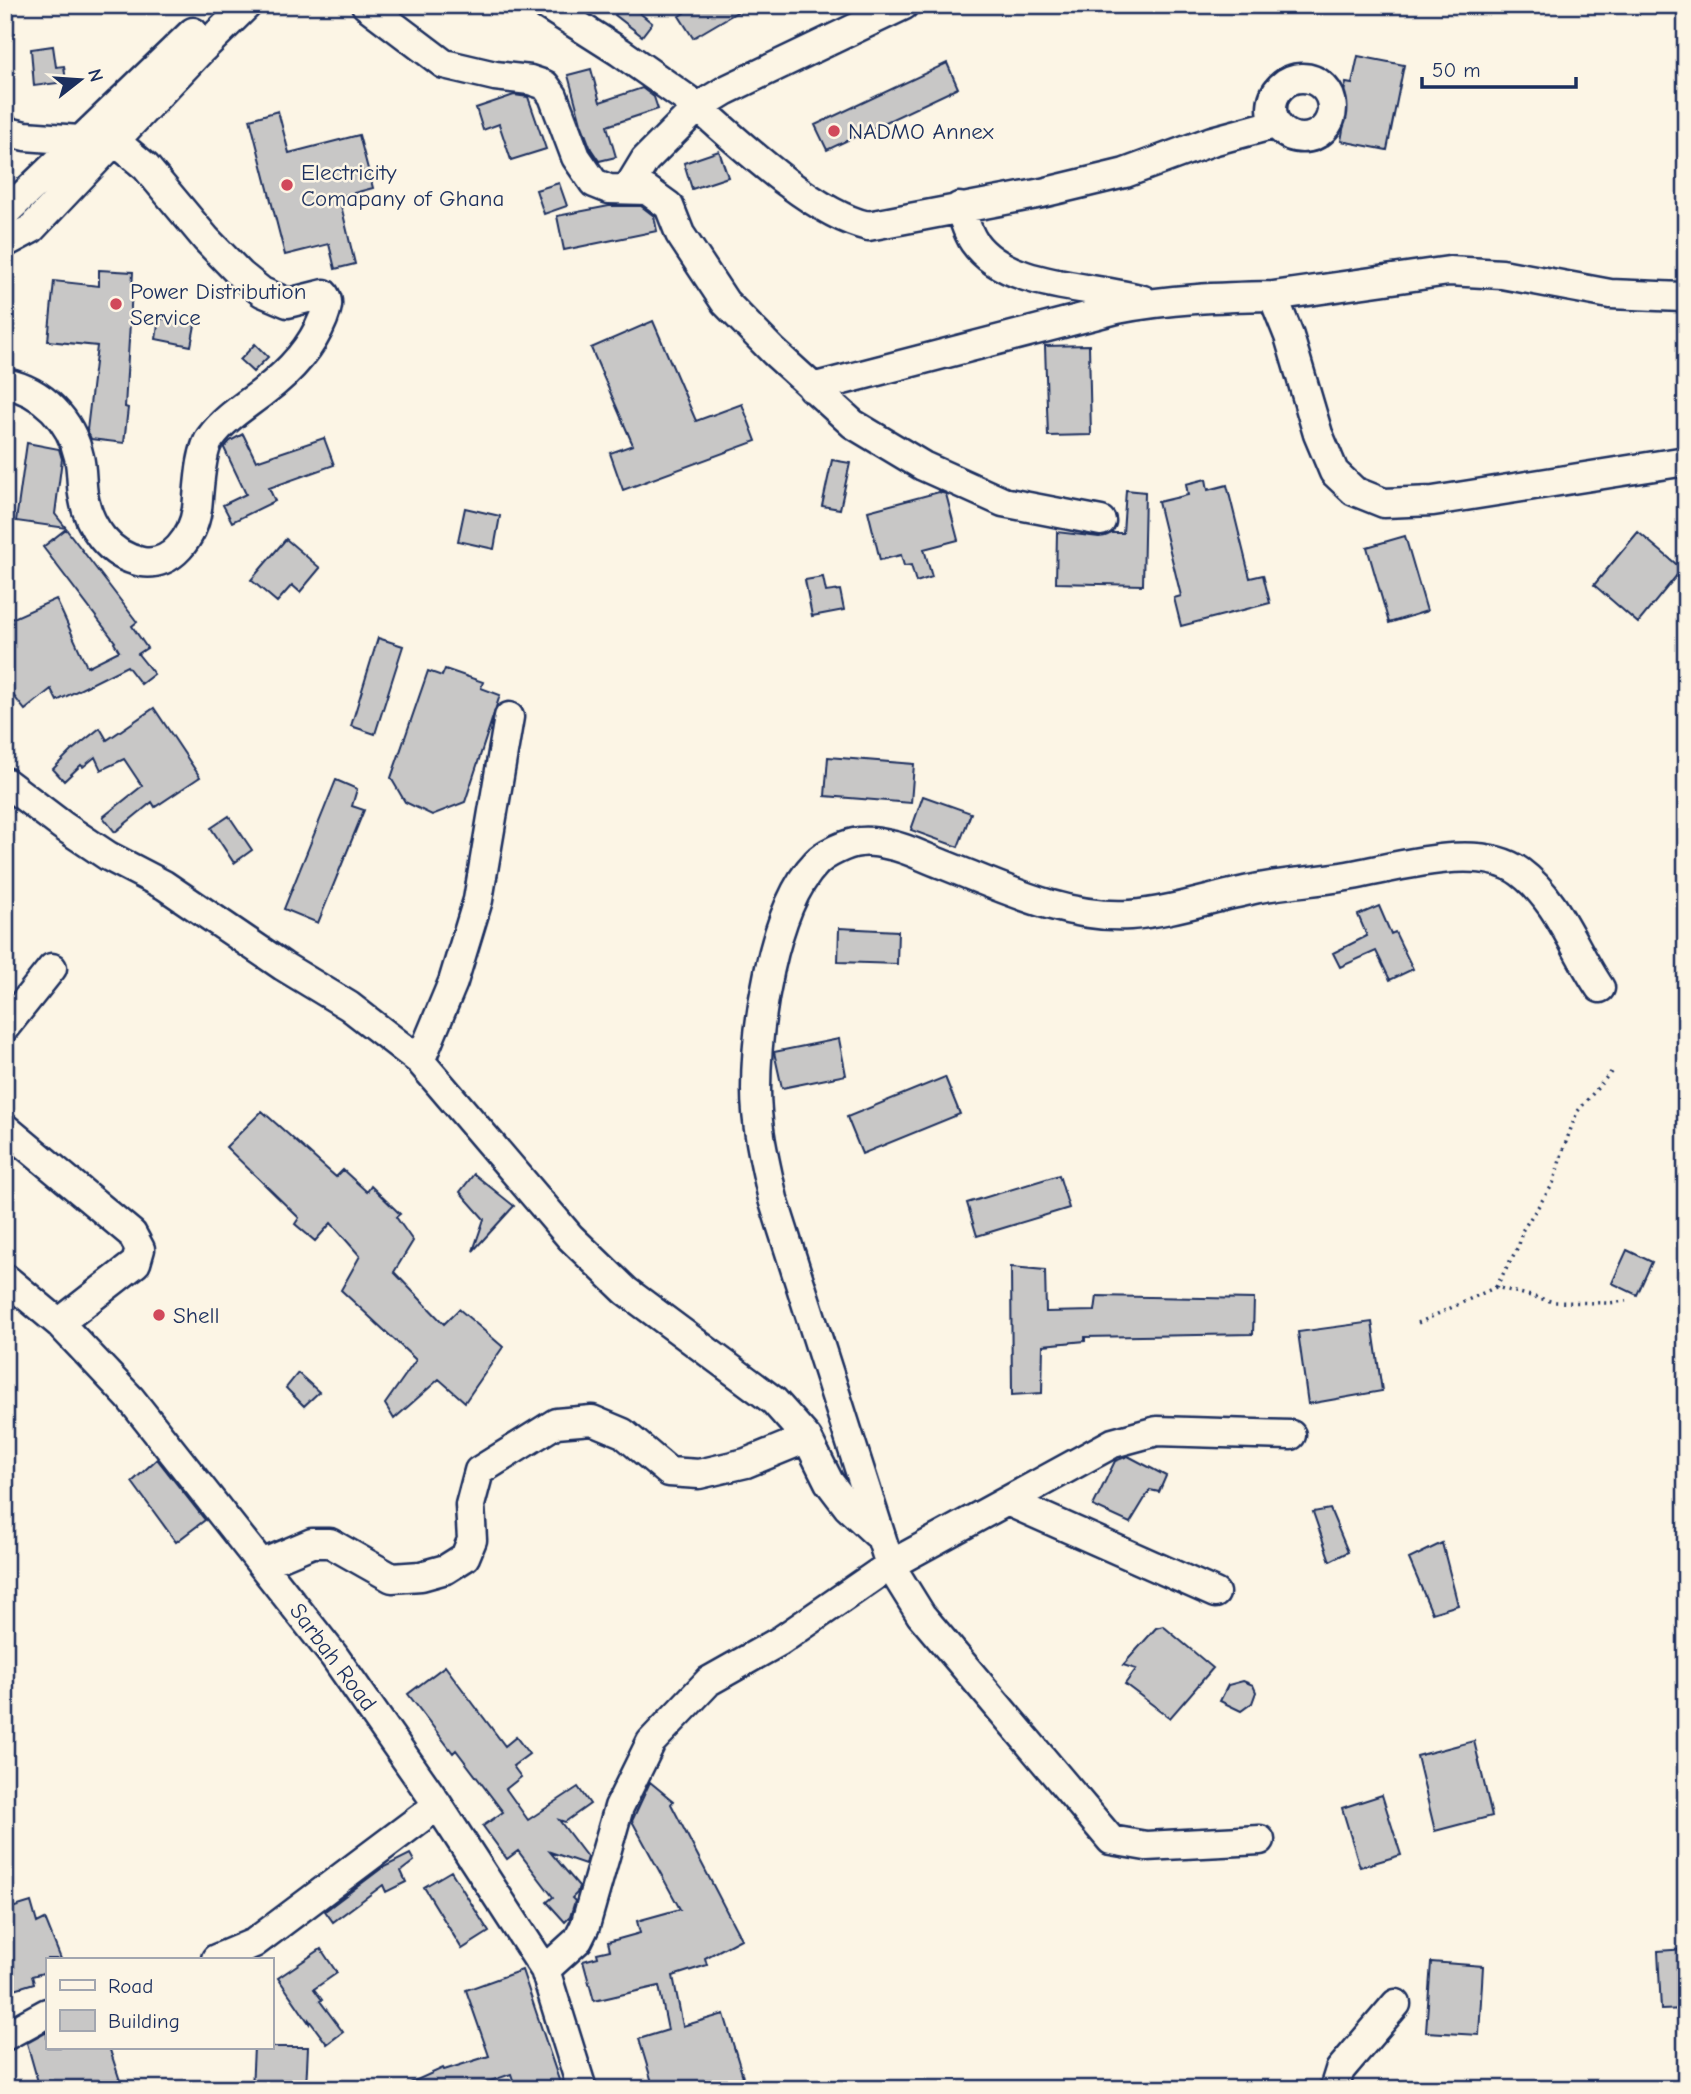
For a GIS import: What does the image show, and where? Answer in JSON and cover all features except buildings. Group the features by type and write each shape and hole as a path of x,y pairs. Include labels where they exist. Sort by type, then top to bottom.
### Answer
{"street":[{"path":"5,213 219,5"},
{"path":"5,243 31,229 247,5"},
{"path":"366,5 444,64 545,85 553,96 576,157 594,183 609,189 647,190 669,206 680,234 725,302 812,388 853,424 923,466 1003,502 1101,521"},
{"path":"548,6 557,5"},
{"path":"628,188 645,160 698,107 726,90 904,5"},
{"path":"548,6 698,107 775,173 837,216 868,226 1042,193 1125,173 1212,141 1275,124"},
{"path":"5,131 25,136 79,140"},
{"path":"5,383 43,399 68,425 79,458 83,497 93,526 110,548 129,559 145,562 163,560 177,551 197,511 198,488 208,439 232,415 266,390 299,359 318,332 327,307 324,294 319,293 288,303 262,292 206,239 146,167 115,141"},
{"path":"959,207 973,241 990,260 1017,273 1048,283 1115,293 1151,303"},
{"path":"812,388 999,338 1151,303 1273,296 1449,271 1502,274 1610,294 1682,297"},
{"path":"1273,296 1289,336 1318,434 1334,472 1354,491 1384,503 1433,501 1686,461"},
{"path":"420,1061 453,982 478,900 509,717"},
{"path":"5,782 108,856 164,885 283,966 349,1006 420,1061 570,1237 626,1291 774,1401 807,1438 829,1482 848,1507 879,1536"},
{"path":"1260,1840 1146,1846 1111,1840 921,1615 890,1565 773,1199 759,1138 756,1090 760,1029 773,951 795,890 817,860 859,842 892,845 1049,905 1097,914 1130,915 1186,905 1254,888 1342,877 1449,858 1492,860 1519,871 1541,892 1600,988"},
{"path":"5,1027 52,968"},
{"path":"5,1128 132,1234 140,1249 136,1263 59,1323"},
{"name":"Sarbah Road","path":"5,1278 59,1323 130,1398 334,1656 438,1805 545,1970 582,2089"},
{"path":"262,1564 312,1542 330,1543 392,1578 421,1576 446,1569 465,1557 472,1540 470,1505 478,1471 556,1423 592,1420 623,1433 669,1472 699,1474 746,1462 807,1438"},
{"path":"545,1970 578,1940 585,1926 619,1807 650,1742 709,1681 780,1641 890,1565 1113,1443 1157,1431 1291,1435"},
{"path":"1007,1501 1215,1593"},
{"path":"218,1958 254,1943 438,1805"},
{"path":"1334,2089 1340,2070 1396,2004"},
{"path":"5,2036 46,2015"}],"path":[{"path":"1418,1323 1496,1287 1520,1245 1522,1230 1553,1184 1577,1112 1612,1071"},
{"path":"1496,1287 1554,1301 1626,1301"}],"place":[{"name":"NADMO Annex","path":"834,131"},
{"name":"Electricity Comapany of Ghana","path":"287,185"},
{"name":"Power Distribution Service","path":"116,304"},
{"name":"Shell","path":"159,1315"}]}
